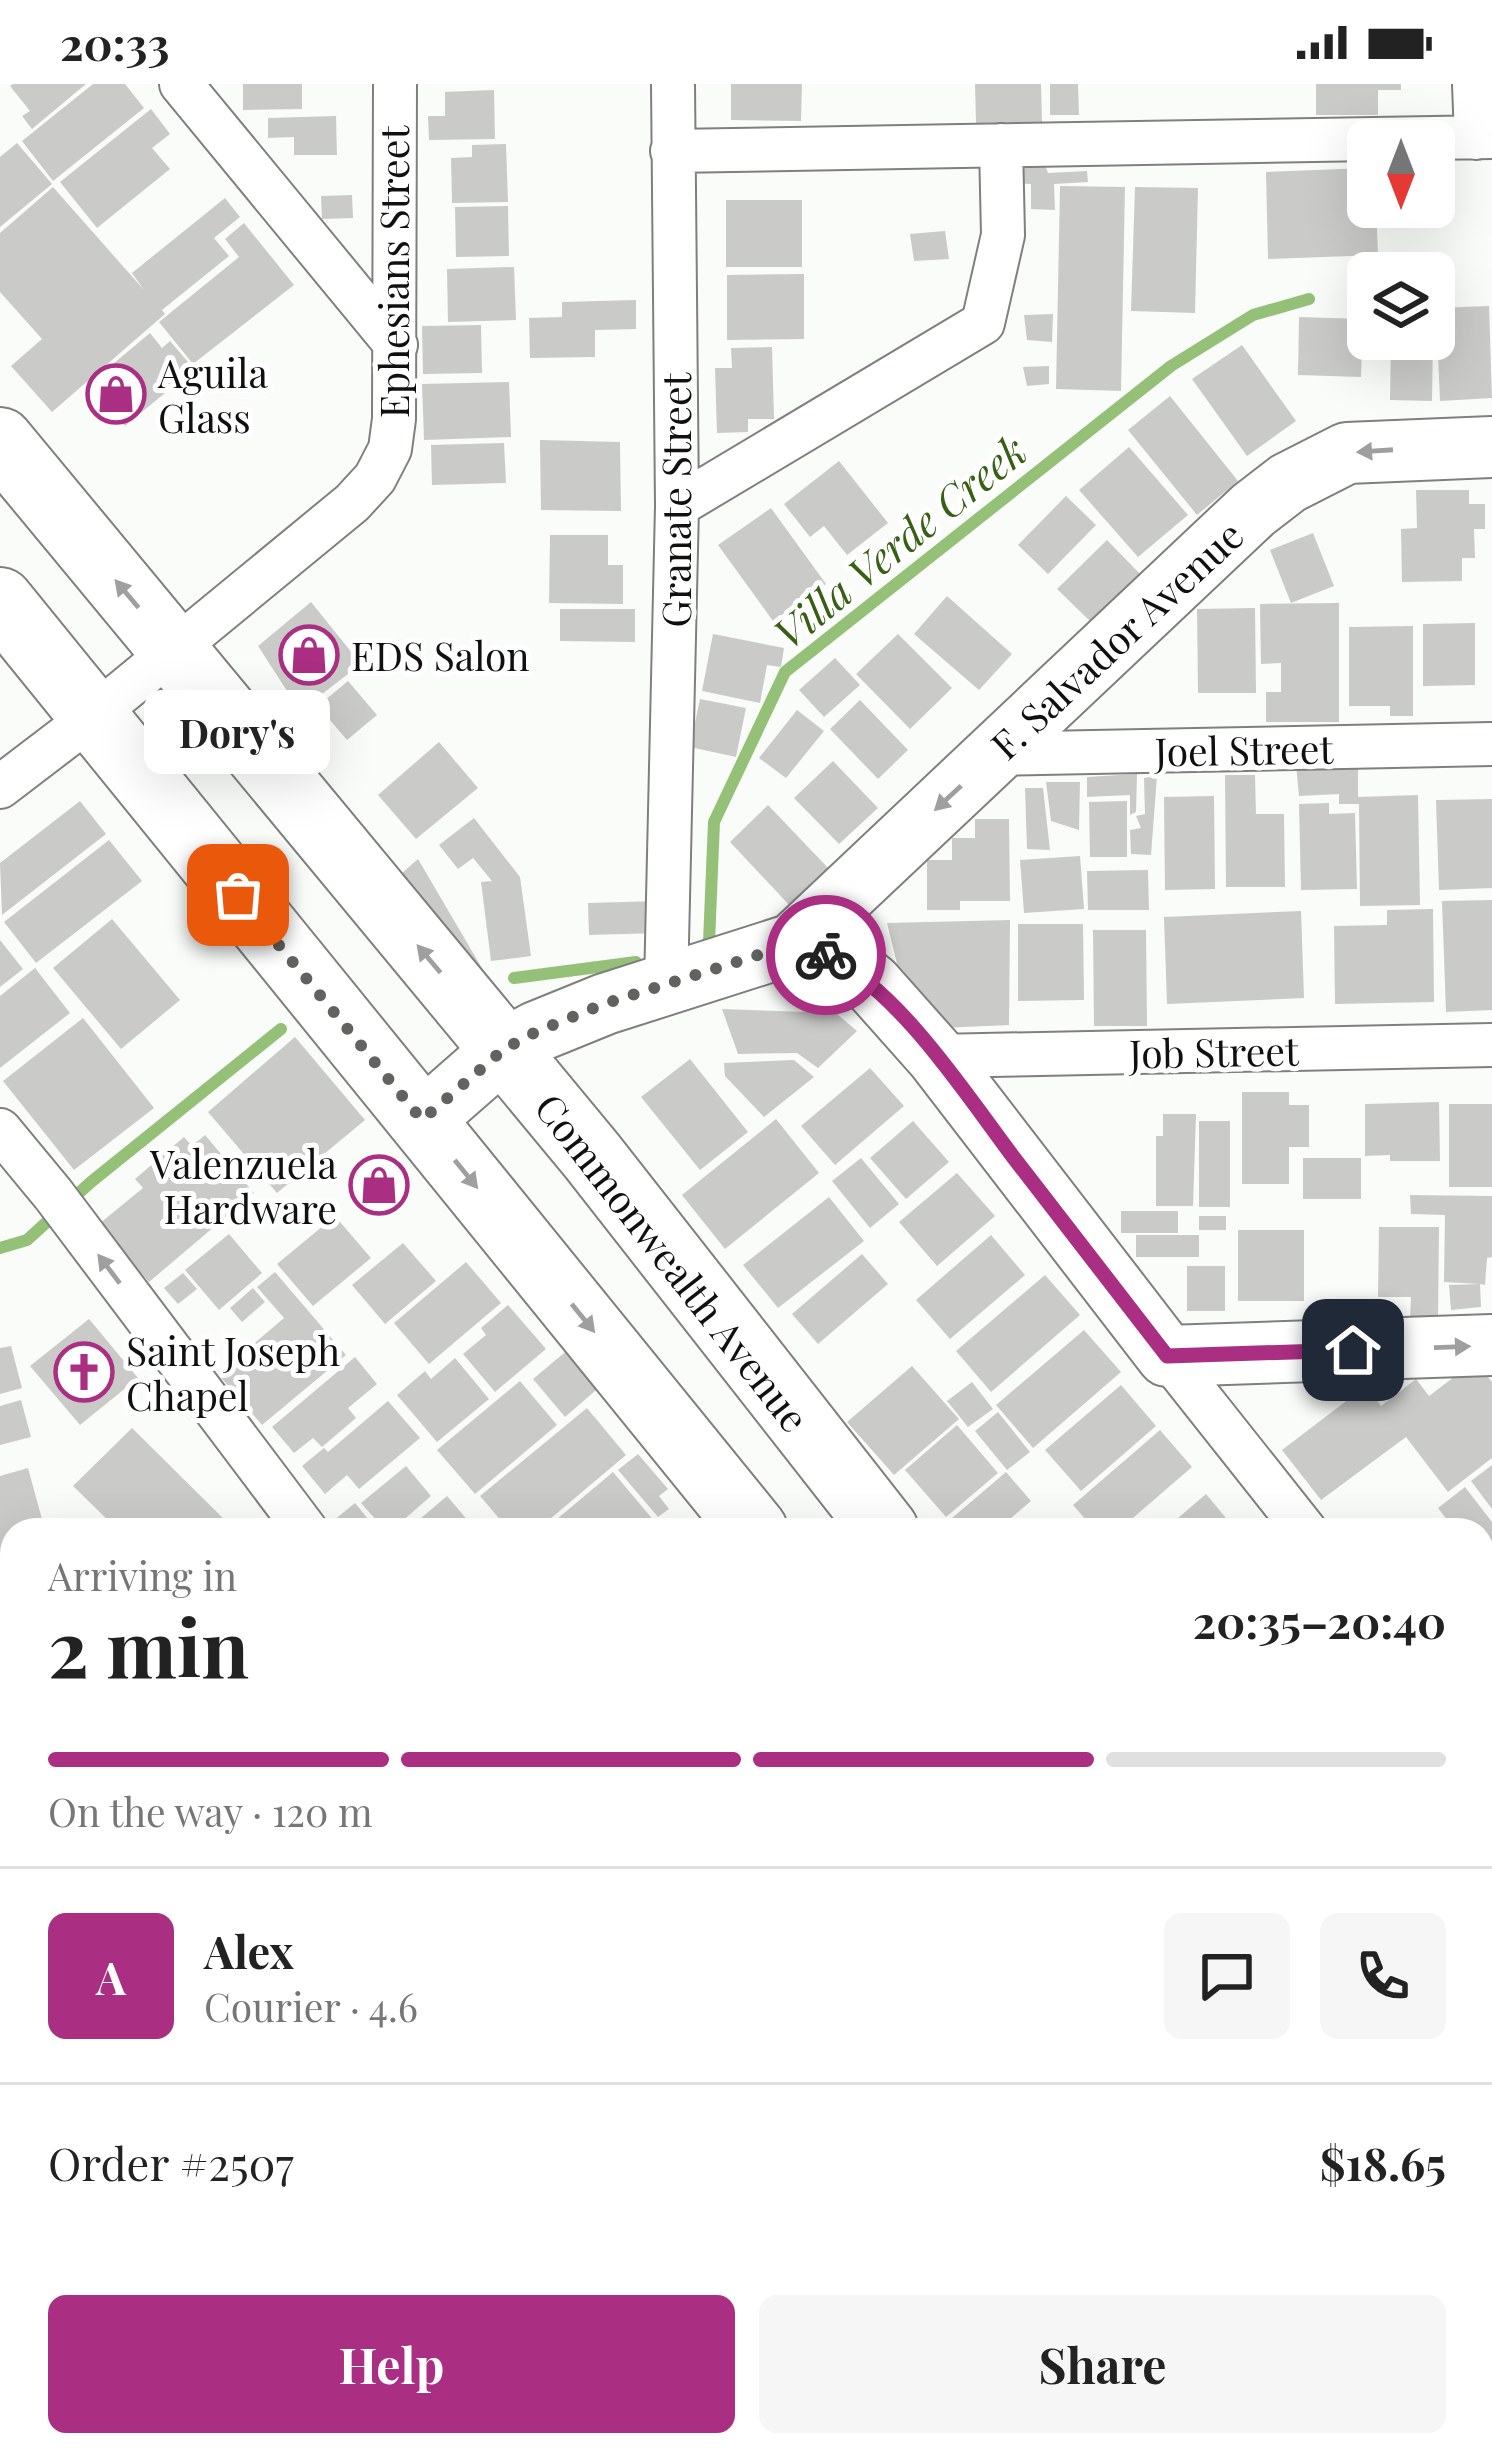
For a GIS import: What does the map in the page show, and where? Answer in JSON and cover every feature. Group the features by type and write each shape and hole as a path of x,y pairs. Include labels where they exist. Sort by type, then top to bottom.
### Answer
{"main road":[{"name":"Commonwealth Avenue","path":"0,441 504,1049 876,1518"},
{"path":"0,601 744,1518"},
{"path":"212,862 293,795"}],"street":[{"path":"181,84 396,345"},
{"name":"Ephesians Street","path":"0,787 352,503 375,478 390,449 396,345 394,84"},
{"name":"Granate Street","path":"666,986 677,506 673,84"},
{"path":"672,151 1484,137 1474,84"},
{"path":"677,506 983,323 1003,235 1001,145"},
{"name":"F. Salvador Avenue","path":"793,944 1253,510 1288,483 1347,453 1492,447"},
{"name":"Joel Street","path":"996,754 1492,744"},
{"path":"422,1120 504,1049 567,1018 793,944 852,968 936,1056 1295,1518"},
{"name":"Job Street","path":"936,1056 1492,1045"},
{"path":"0,1130 297,1518"},
{"path":"1167,1356 1492,1345"}],"building":[{"path":"86,84 32,129 22,116 30,111 10,86"},
{"path":"93,84 125,84 144,108 53,181 22,141"},
{"path":"243,84 302,84 302,109 243,110"},
{"path":"731,84 802,84 801,121 731,120"},
{"path":"975,84 1041,84 1042,122 976,123"},
{"path":"1050,84 1078,84 1079,115 1050,115"},
{"path":"1316,84 1401,84 1401,90 1378,90 1378,115 1316,115"},
{"path":"494,90 495,139 429,140 428,116 445,116 445,92"},
{"path":"151,109 170,134 152,148 170,169 97,228 60,182"},
{"path":"336,116 337,155 294,155 294,137 268,138 268,118"},
{"path":"17,143 52,184 0,227 0,157"},
{"path":"506,144 508,202 452,203 451,158 472,157 472,145"},
{"path":"1043,159 1048,173 1087,171 1088,182 1054,184 1055,210 1031,209 1031,184 1011,183 1008,161"},
{"path":"1347,169 1347,228 1377,228 1378,252 1268,259 1266,172"},
{"path":"1060,186 1125,187 1121,391 1056,389"},
{"path":"53,187 144,290 132,273 225,198 240,217 214,238 229,256 162,310 165,314 52,412 11,366 42,339 0,292 0,233"},
{"path":"1135,187 1198,188 1195,313 1131,311"},
{"path":"352,195 353,218 322,219 321,196"},
{"path":"726,200 802,200 802,267 726,267"},
{"path":"508,206 509,256 456,257 455,207"},
{"path":"244,223 294,285 193,364 159,322 239,257 225,239"},
{"path":"945,231 949,259 914,261 910,234"},
{"path":"514,267 516,320 448,322 447,269"},
{"path":"804,274 804,339 727,340 727,275"},
{"path":"636,300 636,329 595,330 595,357 530,358 529,318 562,317 562,302"},
{"path":"1489,306 1492,398 1440,401 1438,360 1455,360 1455,307"},
{"path":"1053,314 1052,342 1027,340 1024,315"},
{"path":"1299,317 1347,318 1347,360 1362,360 1361,377 1298,375"},
{"path":"481,325 482,373 423,374 422,326"},
{"path":"150,333 162,348 170,341 194,369 125,426 89,384"},
{"path":"1242,345 1296,421 1247,456 1192,379"},
{"path":"772,347 774,419 748,419 748,432 717,433 715,368 732,368 731,348"},
{"path":"1391,360 1433,360 1432,401 1390,400"},
{"path":"1049,366 1049,384 1027,386 1023,367"},
{"path":"509,382 511,437 424,440 422,384"},
{"path":"1170,396 1238,481 1197,515 1128,430"},
{"path":"540,440 620,442 621,511 541,510"},
{"path":"504,443 506,483 432,485 431,445"},
{"path":"1129,447 1188,515 1138,557 1079,490"},
{"path":"839,461 888,523 847,555 824,526 810,537 784,504"},
{"path":"1416,490 1469,490 1469,504 1485,504 1485,529 1474,529 1475,558 1462,558 1462,581 1402,582 1401,529 1417,528"},
{"path":"1066,496 1096,525 1048,574 1018,545"},
{"path":"771,508 826,584 773,621 718,545"},
{"path":"1313,533 1334,586 1291,603 1270,550"},
{"path":"550,535 608,535 608,565 623,565 623,604 549,603"},
{"path":"1107,540 1141,575 1092,623 1057,589"},
{"path":"947,596 1012,654 979,690 914,634"},
{"name":"EDS Salon","path":"311,602 361,664 300,711 258,646"},
{"path":"1339,603 1339,722 1266,722 1266,692 1281,692 1281,663 1261,664 1260,604"},
{"path":"1255,608 1256,693 1198,693 1197,609"},
{"path":"560,609 635,609 635,642 560,641"},
{"path":"1475,623 1475,685 1423,686 1423,624"},
{"path":"1413,626 1413,716 1390,716 1390,706 1349,706 1349,627"},
{"path":"713,634 784,648 781,667 767,665 760,703 702,691"},
{"path":"898,634 952,688 910,729 856,674"},
{"path":"835,658 860,685 824,717 799,690"},
{"path":"348,681 377,715 347,740 318,706"},
{"path":"700,699 746,708 736,757 690,747"},
{"path":"860,700 908,750 878,779 830,729"},
{"path":"797,710 824,731 786,778 759,758"},
{"path":"439,742 478,788 416,839 378,795"},
{"path":"833,761 878,808 839,844 794,798"},
{"path":"1296,765 1358,765 1358,797 1418,795 1420,905 1360,906 1359,804 1339,804 1339,794 1299,796"},
{"path":"1137,774 1136,812 1130,815 1130,795 1087,797 1087,777"},
{"path":"1225,775 1255,775 1256,814 1284,814 1285,887 1226,887"},
{"path":"1157,776 1151,855 1131,854 1130,830 1141,828 1136,816 1145,814 1144,778"},
{"path":"1046,782 1080,782 1079,830 1051,821"},
{"path":"1025,788 1043,788 1050,850 1027,849"},
{"path":"1214,796 1215,889 1165,890 1164,797"},
{"path":"1492,799 1492,888 1439,890 1436,800"},
{"path":"80,801 106,834 2,915 0,863"},
{"path":"1127,801 1127,857 1090,857 1089,802"},
{"path":"1329,803 1329,814 1355,813 1357,889 1301,890 1299,804"},
{"path":"768,805 831,871 792,908 730,842"},
{"path":"474,818 520,877 531,956 491,961 481,882 492,881 473,858 458,869 439,845"},
{"path":"975,819 1009,819 1010,901 960,901 960,910 927,910 927,860 952,860 952,838 975,838"},
{"path":"109,840 142,881 36,963 4,922"},
{"path":"1080,856 1084,909 1024,913 1020,860"},
{"path":"418,859 486,975 469,981 384,889"},
{"path":"1148,870 1149,910 1088,910 1087,871"},
{"path":"1492,900 1492,1010 1446,1012 1442,901"},
{"path":"659,901 660,933 589,935 588,903"},
{"path":"1433,909 1434,1002 1335,1004 1334,926 1387,925 1387,910"},
{"path":"1301,911 1304,998 1167,1004 1164,917"},
{"path":"112,919 180,1000 121,1049 53,968"},
{"path":"1010,920 1009,1025 941,1028 898,968 887,923"},
{"path":"1018,924 1083,924 1084,1000 1018,1001"},
{"path":"1093,930 1146,930 1147,1026 1094,1026"},
{"path":"0,940 23,969 0,987"},
{"path":"35,968 70,1013 0,1068 0,996"},
{"path":"722,1009 836,1013 857,1031 818,1068 797,1053 738,1054"},
{"path":"83,1018 154,1108 74,1170 3,1081"},
{"path":"295,1037 365,1120 277,1193 208,1112"},
{"path":"690,1059 748,1132 700,1170 641,1097"},
{"path":"794,1060 814,1077 764,1117 725,1076 724,1063"},
{"path":"870,1068 904,1106 835,1165 801,1126"},
{"path":"1242,1092 1289,1092 1289,1105 1309,1105 1309,1147 1289,1147 1289,1184 1242,1184"},
{"path":"1439,1102 1440,1161 1365,1156 1365,1104"},
{"path":"1449,1104 1492,1104 1492,1187 1449,1187"},
{"path":"1163,1114 1196,1114 1193,1206 1156,1206 1156,1136 1163,1136"},
{"path":"776,1119 819,1173 725,1249 682,1195"},
{"path":"913,1121 949,1162 906,1199 870,1158"},
{"path":"1199,1121 1230,1121 1230,1207 1199,1207"},
{"path":"205,1135 254,1193 149,1282 99,1224 143,1188 135,1179 184,1137 192,1146"},
{"path":"861,1158 899,1204 870,1228 832,1181"},
{"path":"1303,1158 1361,1158 1361,1199 1303,1199"},
{"path":"957,1173 995,1216 937,1266 899,1222"},
{"path":"1410,1195 1492,1196 1492,1257 1487,1258 1485,1285 1444,1282 1445,1215 1411,1214"},
{"path":"829,1197 864,1241 778,1308 743,1265"},
{"path":"1121,1211 1178,1211 1178,1233 1121,1233"},
{"path":"335,1216 371,1258 313,1306 277,1264"},
{"path":"1199,1216 1226,1216 1226,1230 1199,1230"},
{"path":"1379,1227 1439,1227 1438,1322 1410,1322 1411,1297 1378,1297"},
{"path":"1238,1230 1304,1230 1304,1301 1238,1301"},
{"path":"229,1234 262,1273 219,1310 185,1270"},
{"path":"991,1235 1025,1275 950,1339 916,1300"},
{"path":"1136,1235 1199,1235 1199,1257 1136,1257"},
{"path":"403,1243 436,1281 385,1324 352,1285"},
{"path":"862,1254 888,1284 818,1344 792,1314"},
{"path":"466,1262 501,1303 429,1364 394,1323"},
{"path":"1187,1266 1225,1266 1225,1311 1187,1311"},
{"path":"275,1272 346,1355 262,1425 218,1374 284,1318 257,1287"},
{"path":"183,1273 197,1289 178,1304 164,1288"},
{"path":"1045,1275 1080,1315 991,1392 956,1351"},
{"path":"1480,1284 1481,1307 1451,1310 1449,1285"},
{"path":"253,1288 265,1302 242,1322 230,1308"},
{"path":"508,1305 546,1349 495,1392 463,1354 486,1335 481,1328"},
{"name":"Saint Joseph Chapel","path":"89,1319 138,1378 80,1425 30,1366"},
{"path":"1084,1330 1121,1372 1033,1448 996,1405"},
{"path":"11,1346 22,1388 0,1394 0,1348"},
{"path":"570,1348 602,1385 565,1417 533,1379"},
{"path":"355,1357 377,1384 348,1408 356,1418 322,1447 313,1438 294,1453 272,1427"},
{"path":"455,1358 489,1399 437,1442 397,1395 425,1371 431,1379"},
{"path":"1475,1361 1492,1382 1492,1458 1448,1492 1406,1437 1321,1500 1282,1450 1366,1386 1381,1406 1416,1379 1429,1396"},
{"path":"912,1366 959,1419 894,1475 847,1422"},
{"path":"520,1381 557,1425 475,1494 437,1450"},
{"path":"972,1382 993,1409 968,1427 947,1401"},
{"path":"1121,1385 1156,1426 1081,1491 1045,1450"},
{"path":"21,1400 31,1437 0,1445 0,1406"},
{"path":"388,1401 420,1438 359,1489 347,1475 325,1494 302,1466 324,1448 328,1452"},
{"path":"587,1408 626,1455 551,1518 499,1518 480,1496"},
{"path":"998,1412 1030,1452 1007,1470 975,1431"},
{"path":"957,1425 998,1473 946,1517 905,1470"},
{"path":"132,1428 223,1518 106,1518 73,1486"},
{"path":"1160,1430 1192,1467 1133,1518 1084,1518 1073,1505"},
{"path":"638,1454 668,1489 659,1496 669,1509 658,1517 618,1470"},
{"path":"1492,1465 1492,1509 1471,1481"},
{"path":"406,1466 431,1496 406,1518 374,1518 361,1503"},
{"path":"28,1468 42,1518 0,1518 0,1476"},
{"path":"613,1472 652,1518 558,1518"},
{"path":"1006,1472 1031,1501 1011,1518 952,1518"},
{"path":"1465,1487 1489,1518 1446,1518 1438,1508"},
{"path":"1206,1494 1226,1518 1178,1518"},
{"path":"447,1496 466,1518 421,1518"},
{"path":"355,1503 367,1518 337,1518"}],"waterway":[{"name":"Villa Verde Creek","path":"699,950 709,942 714,822 785,672 1171,366 1253,315 1309,299"},
{"name":"Villa Verde Creek","path":"514,978 636,962"},
{"name":"Villa Verde Creek","path":"0,1248 27,1240 91,1182 281,1029"}],"way so far":[{"path":"238,895 422,1120 504,1049 567,1018 793,944 826,955"}],"place":[{"name":"Aguila Glass","path":"116,394"},
{"name":"EDS Salon","path":"309,655"},
{"name":"Dory's","path":"238,895"},
{"name":"Valenzuela Hardware","path":"379,1185"},
{"name":"Saint Joseph Chapel","path":"84,1372"}],"route":[{"path":"826,955 872,984 936,1056 1167,1356 1353,1350"}]}
